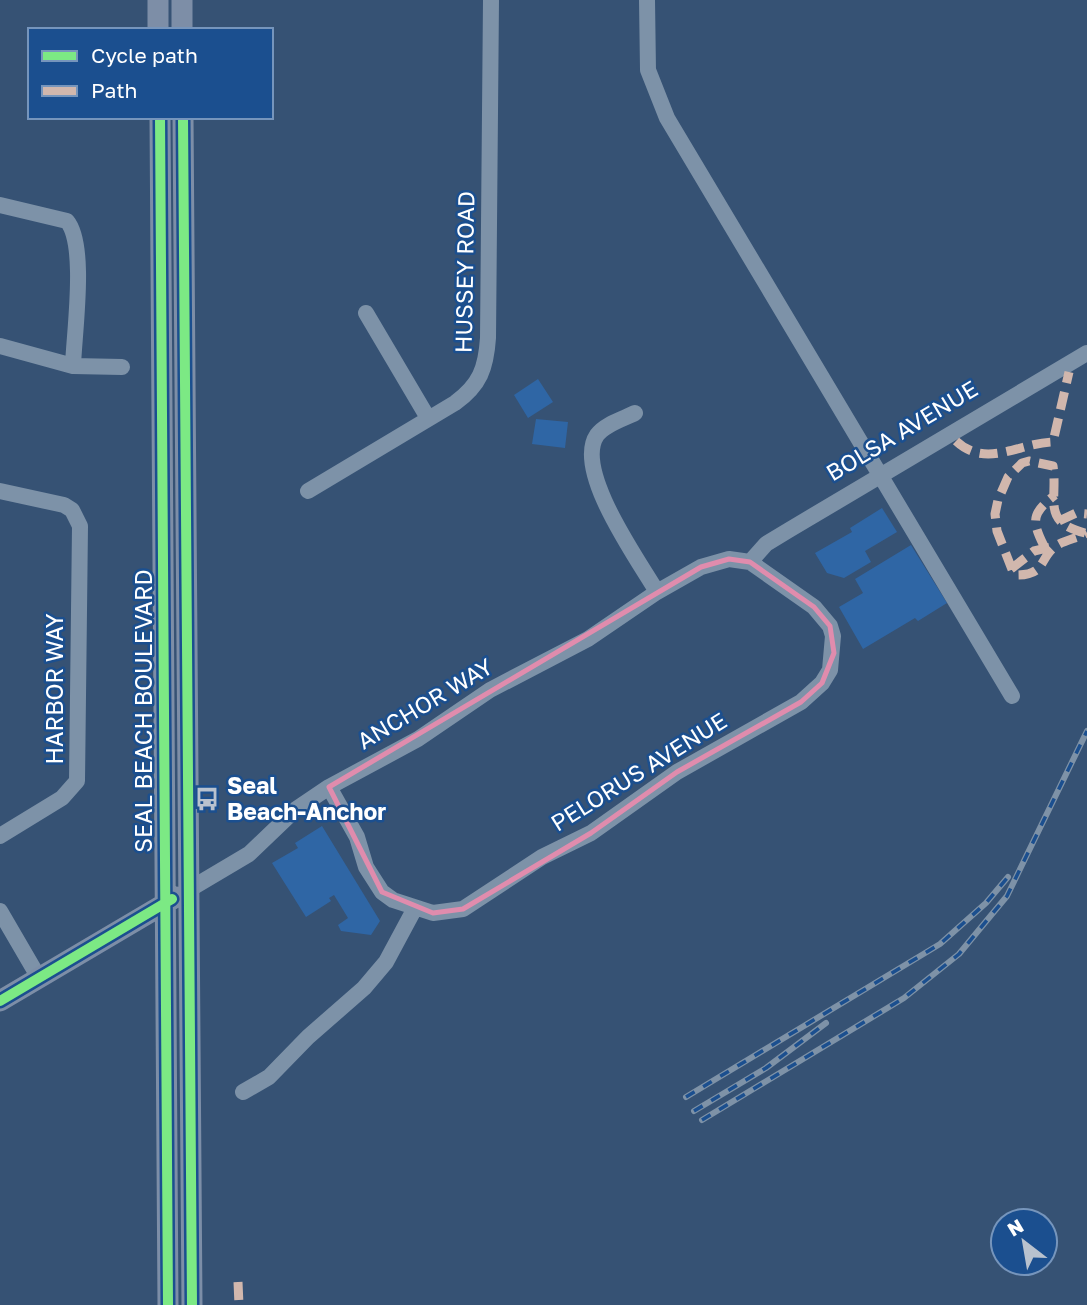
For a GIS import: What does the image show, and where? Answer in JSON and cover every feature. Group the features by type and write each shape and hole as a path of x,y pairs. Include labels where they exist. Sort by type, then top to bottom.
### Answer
{"main road":[{"path":"158,0 158,28"},
{"path":"182,0 182,28"},
{"name":"SEAL BEACH BOULEVARD","path":"160,119 168,1305"},
{"name":"SEAL BEACH BOULEVARD","path":"183,119 192,1305"},
{"path":"0,1001 190,889"}],"street":[{"name":"HUSSEY ROAD","path":"308,491 473,391 482,377 487,358 491,0"},
{"path":"647,0 648,70 667,118 878,476 1012,696"},
{"path":"0,205 67,221 72,228 77,254 74,366"},
{"path":"366,313 428,418"},
{"path":"0,346 74,366 122,367"},
{"name":"BOLSA AVENUE","path":"750,562 766,544 1087,353"},
{"path":"635,413 606,427 596,436 594,466 607,508 657,592 701,568 729,559 750,562"},
{"name":"HARBOR WAY","path":"0,491 64,505 72,510 80,526 77,781 62,798 0,836"},
{"name":"PELORUS AVENUE","path":"329,787 357,837 366,867 383,892 393,900 433,913 463,909 542,857 591,833 677,772 789,710 822,683 831,670 834,653 830,626 814,607 750,562"},
{"name":"ANCHOR WAY","path":"190,889 249,854 295,810 329,787 418,739 490,690 588,639 657,592"},
{"path":"243,1092 269,1077 308,1037 364,988 386,962 415,908"},
{"path":"0,911 39,978"}],"highlighted area":[{"path":"729,559 750,562 814,607 830,626 834,653 822,683 801,702 677,772 591,833 463,909 433,913 382,892 329,787 701,567"}],"shaded area":[{"path":"538,379 553,402 528,418 514,395"},
{"path":"536,419 568,422 565,448 532,444"},
{"path":"882,508 897,532 865,551 871,562 844,578 827,573 815,553 852,532 850,528"},
{"path":"911,545 947,603 918,621 915,618 863,649 839,607 863,593 855,579"},
{"path":"322,826 380,921 371,935 341,931 338,925 348,918 334,895 329,898 331,901 306,917 272,863 298,848 295,843"}],"railway":[{"path":"702,1120 904,998 959,954 1007,896 1087,731"},
{"path":"686,1097 940,944 986,903 1008,877"},
{"path":"694,1111 766,1068 826,1023"}],"marked path":[{"path":"956,441 967,449 991,454 1053,442 1069,372"},
{"path":"1085,533 1062,523 1057,516 1054,509 1053,466 1029,461 1022,463 1008,477 995,514 997,531 1013,572 1017,575 1033,572 1056,546 1087,533"},
{"path":"1044,546 1037,530 1036,518 1042,507 1055,495"},
{"path":"1059,521 1076,513 1087,514"},
{"path":"1011,569 1034,551 1051,547"},
{"path":"238,1282 239,1305"}],"cycle path":[{"path":"160,119 168,1305"},
{"path":"183,119 192,1305"},
{"path":"0,1001 172,899"}],"place":[{"name":"Seal Beach-Anchor","path":"207,799"}]}
